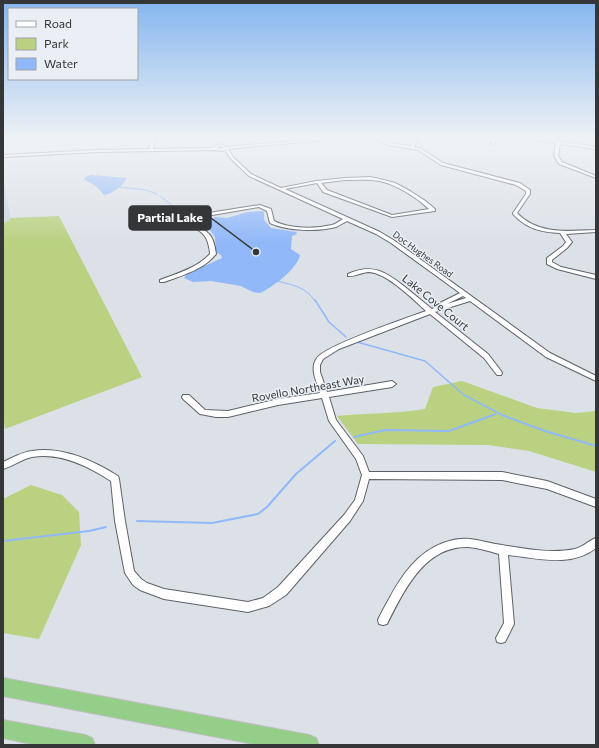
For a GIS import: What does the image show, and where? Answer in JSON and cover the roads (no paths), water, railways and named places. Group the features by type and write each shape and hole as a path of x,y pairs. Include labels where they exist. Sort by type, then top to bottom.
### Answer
{"highway":[{"path":"3,687 309,745"},
{"path":"3,729 85,745"}],"street":[{"name":"Doc Hughes Road","path":"248,173 378,233 393,242 469,299 548,355 596,379"},
{"path":"476,173 518,184 528,191 528,194 515,211 520,220 533,227 562,232 596,231"},
{"path":"586,173 596,177"},
{"path":"281,189 295,185 362,178 380,180 422,200 433,210 392,216 325,191 319,183"},
{"path":"162,281 198,266 210,258 213,254 211,238 205,231 185,218 260,206 269,210 272,222 284,226 333,226 347,219"},
{"path":"562,232 569,242 565,247 549,259 549,262 559,268 596,277"},
{"name":"Lake Cove Court","path":"350,275 362,270 375,270 383,273 486,356 499,373"},
{"path":"431,311 463,294"},
{"path":"3,466 31,454 46,453 89,465 106,473 115,480 120,521 130,573 137,582 144,587 164,594 248,607 265,602 282,591 347,518 359,501 366,479 360,458 333,421 317,372 317,365 320,358 337,347 431,311 469,299"},
{"name":"Rovello Northeast Way","path":"186,397 202,412 228,414 260,405 392,384"},
{"path":"366,475 502,476 547,485 596,503"},
{"path":"383,620 412,569 425,556 445,547 467,543 504,550 570,556 588,550 596,542"},
{"path":"500,638 509,624 504,550"}],"water":[{"path":"91,175 127,178 117,189 104,195 96,186 84,180 85,177"},
{"path":"248,212 264,212 264,220 271,228 296,232 297,234 292,236 291,249 300,255 295,266 284,277 260,293 253,292 241,286 211,281 193,282 184,278 187,274 222,258 221,255 216,252 215,237 206,225 215,217 227,218"}],"waterway":[{"path":"119,187 146,190 157,194"},
{"path":"160,196 186,216"},
{"path":"191,218 208,224"},
{"path":"277,281 294,285 308,293 315,301"},
{"path":"315,300 329,322 346,337"},
{"path":"357,342 425,361 464,395 502,415"},
{"path":"354,437 385,430 449,431 493,415"},
{"path":"502,415 545,431 596,446"},
{"path":"137,521 212,523 258,514 267,507 296,474 335,441"},
{"path":"3,541 89,531 106,527"}],"place":[{"name":"Partial Lake","path":"256,252"}]}
